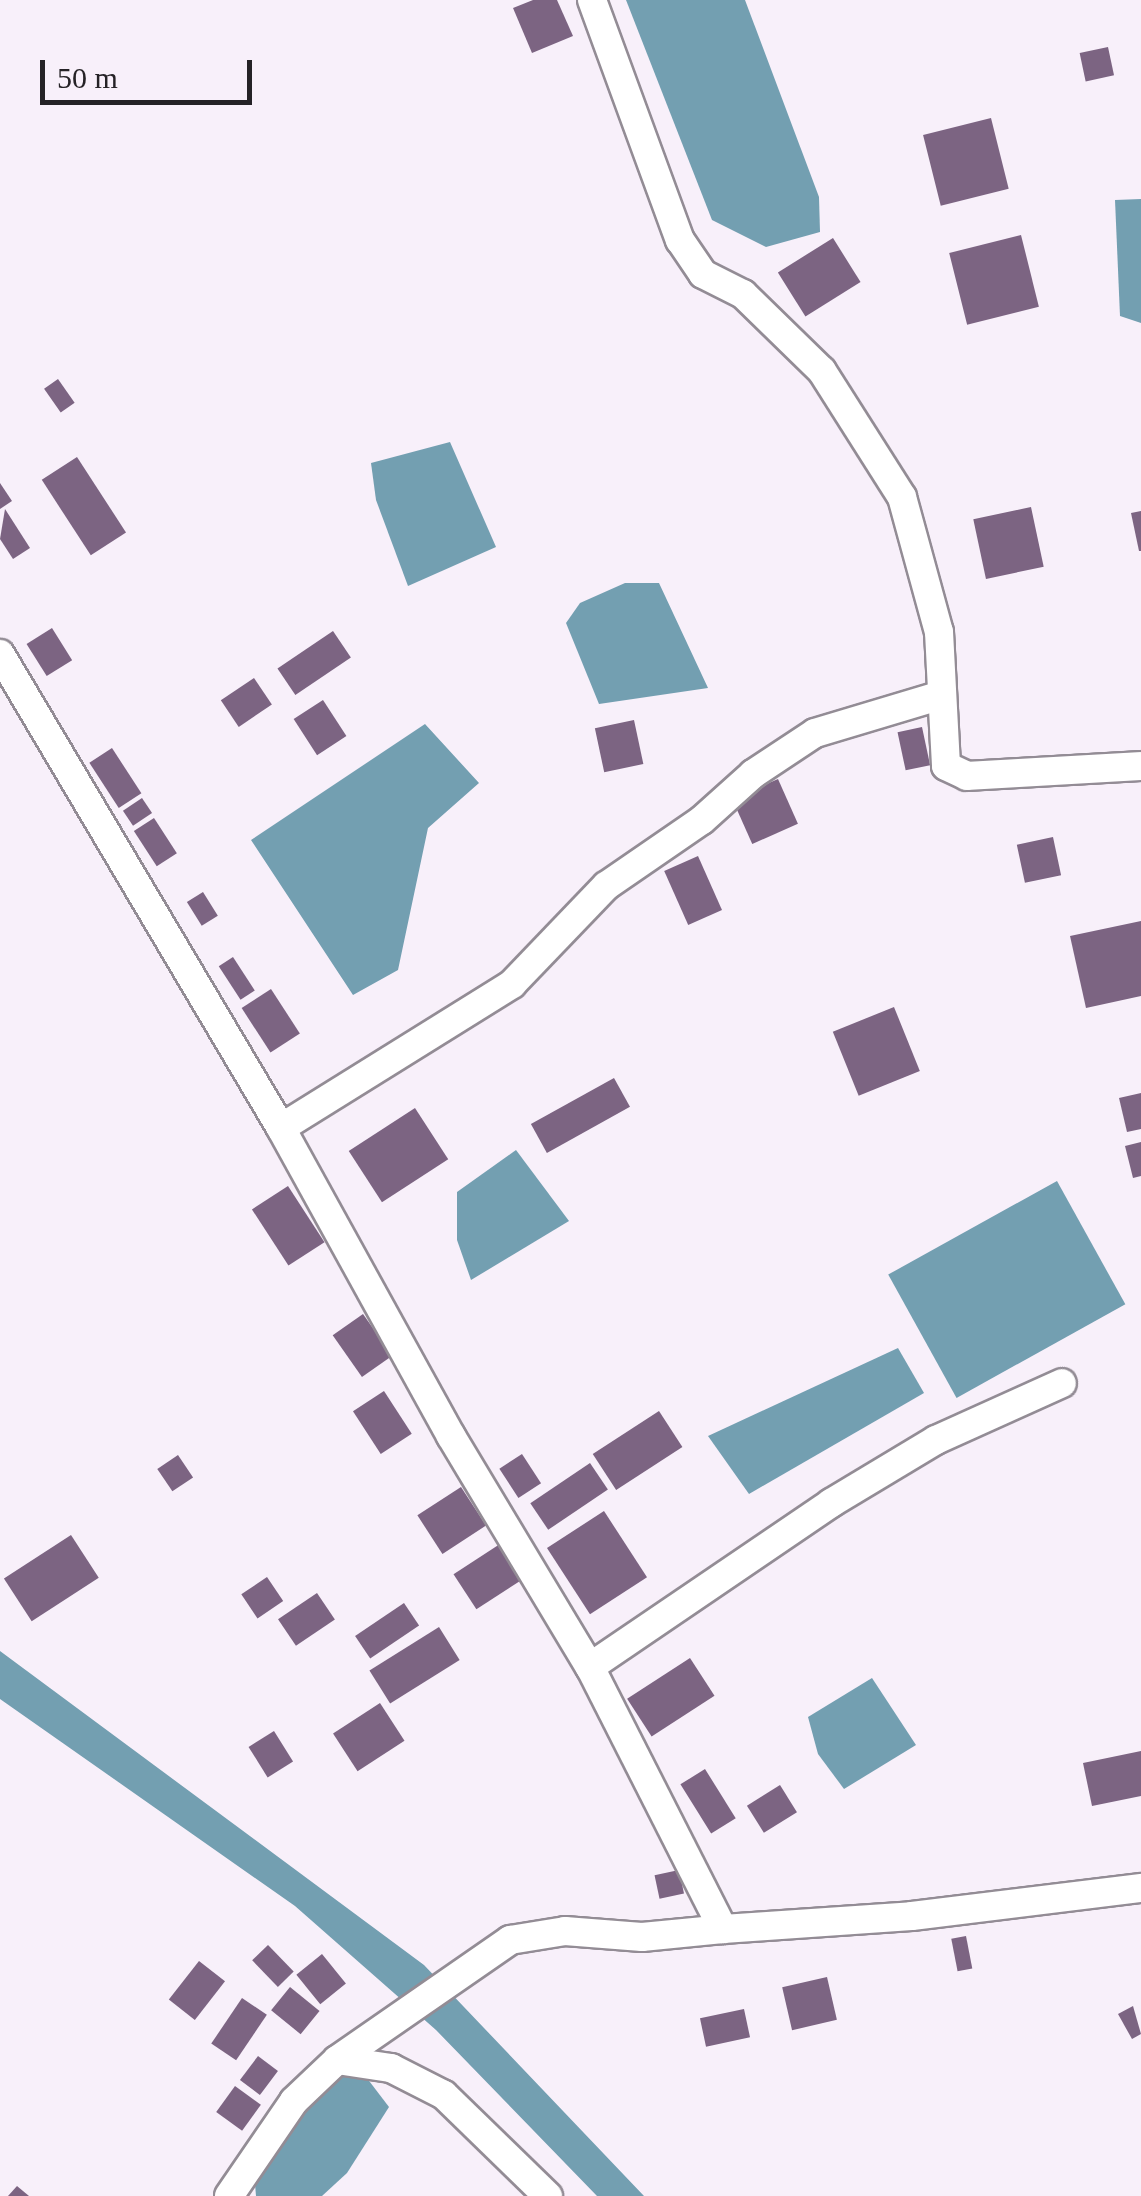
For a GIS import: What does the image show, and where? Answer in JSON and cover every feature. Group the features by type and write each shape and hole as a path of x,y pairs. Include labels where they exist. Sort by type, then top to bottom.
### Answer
{"street":[{"path":"592,0 680,240 703,274 743,294 822,371 902,496 939,632 938,696 946,766 955,775 1141,766"},
{"path":"0,654 282,1128 451,1436 590,1667 724,1928"},
{"path":"282,1128 512,984 606,886 702,820 753,774 815,734 938,696"},
{"path":"590,1667 831,1503 936,1440 1062,1383"},
{"path":"229,2196 294,2101 337,2060 510,1940 532,1933 642,1937 912,1916 1141,1888"},
{"path":"337,2060 391,2068 444,2095 548,2196"}],"water":[{"path":"626,0 745,0 819,197 820,232 766,247 712,220"},
{"path":"1141,199 1141,323 1120,316 1115,200"},
{"path":"450,442 496,547 408,586 376,500 371,463"},
{"path":"625,583 659,583 708,688 599,704 566,623 580,603"},
{"path":"425,724 479,783 428,828 398,970 353,995 251,840"},
{"path":"516,1150 569,1221 471,1280 457,1240 457,1192"},
{"path":"1057,1181 1125,1304 957,1398 888,1275"},
{"path":"898,1348 924,1393 749,1494 708,1436"},
{"path":"0,1651 424,1965 644,2196 597,2196 436,2030 295,1906 0,1699"},
{"path":"872,1678 916,1745 844,1789 818,1754 808,1717"},
{"path":"360,2069 389,2107 347,2173 322,2196 256,2196 255,2184 309,2086"}],"building":[{"path":"533,0 557,0 573,36 532,53 513,8"},
{"path":"1108,47 1114,75 1086,81 1080,53"},
{"path":"991,118 1009,189 941,206 923,135"},
{"path":"1021,235 1039,307 967,325 949,253"},
{"path":"833,238 861,282 805,317 778,272"},
{"path":"58,379 75,403 61,413 44,389"},
{"path":"77,457 126,532 91,555 42,480"},
{"path":"0,483 12,501 0,509"},
{"path":"1031,507 1044,567 986,579 973,519"},
{"path":"5,509 30,548 13,559 0,539"},
{"path":"1141,511 1141,551 1139,551 1131,513"},
{"path":"52,628 72,660 47,676 27,644"},
{"path":"333,631 351,658 295,695 277,668"},
{"path":"254,678 272,705 239,727 221,700"},
{"path":"323,700 346,736 317,755 294,719"},
{"path":"634,720 643,764 604,772 595,728"},
{"path":"922,727 930,765 906,770 898,732"},
{"path":"112,748 141,793 119,808 89,763"},
{"path":"778,779 798,824 752,844 732,799"},
{"path":"142,798 152,813 133,826 123,811"},
{"path":"154,818 177,853 157,866 134,831"},
{"path":"1053,837 1061,875 1025,883 1017,845"},
{"path":"698,856 722,910 688,925 664,871"},
{"path":"203,892 218,916 202,926 187,902"},
{"path":"1141,921 1141,996 1086,1008 1070,936"},
{"path":"233,957 255,991 241,1000 219,966"},
{"path":"271,989 300,1033 271,1053 242,1008"},
{"path":"894,1007 920,1071 859,1096 833,1032"},
{"path":"614,1078 630,1107 547,1153 531,1124"},
{"path":"1141,1093 1141,1129 1127,1132 1119,1098"},
{"path":"415,1108 448,1159 382,1202 349,1151"},
{"path":"1141,1142 1141,1176 1133,1178 1125,1146"},
{"path":"288,1186 324,1242 288,1266 252,1209"},
{"path":"363,1314 392,1356 362,1377 333,1335"},
{"path":"384,1391 412,1434 381,1454 353,1411"},
{"path":"659,1411 682,1447 616,1490 593,1454"},
{"path":"522,1454 541,1483 518,1498 499,1469"},
{"path":"178,1455 193,1477 172,1491 157,1469"},
{"path":"590,1463 608,1490 548,1530 530,1503"},
{"path":"461,1487 486,1526 442,1554 417,1515"},
{"path":"604,1511 647,1577 590,1614 547,1548"},
{"path":"71,1535 99,1578 32,1621 4,1579"},
{"path":"503,1542 526,1577 476,1609 454,1574"},
{"path":"267,1577 283,1601 258,1618 241,1594"},
{"path":"317,1593 335,1620 296,1646 278,1619"},
{"path":"404,1603 419,1625 370,1658 355,1636"},
{"path":"439,1627 460,1660 390,1704 369,1670"},
{"path":"690,1658 715,1696 652,1737 627,1699"},
{"path":"380,1703 405,1741 358,1771 333,1733"},
{"path":"274,1731 293,1762 268,1777 249,1747"},
{"path":"1141,1751 1141,1796 1092,1806 1083,1763"},
{"path":"705,1769 736,1818 711,1834 680,1784"},
{"path":"780,1785 797,1812 764,1833 747,1806"},
{"path":"679,1870 684,1893 660,1899 655,1875"},
{"path":"966,1936 972,1968 958,1971 951,1939"},
{"path":"268,1945 294,1972 278,1987 252,1960"},
{"path":"322,1954 346,1984 320,2004 296,1975"},
{"path":"199,1961 225,1981 195,2020 169,2000"},
{"path":"827,1977 837,2020 792,2030 782,1987"},
{"path":"290,1987 320,2011 301,2034 271,2010"},
{"path":"242,1998 267,2015 236,2060 211,2044"},
{"path":"1133,2006 1141,2034 1132,2039 1118,2014"},
{"path":"744,2009 750,2037 706,2047 700,2018"},
{"path":"258,2056 278,2071 260,2095 240,2080"},
{"path":"235,2086 261,2105 242,2131 216,2112"},
{"path":"17,2186 29,2196 8,2196"}]}
